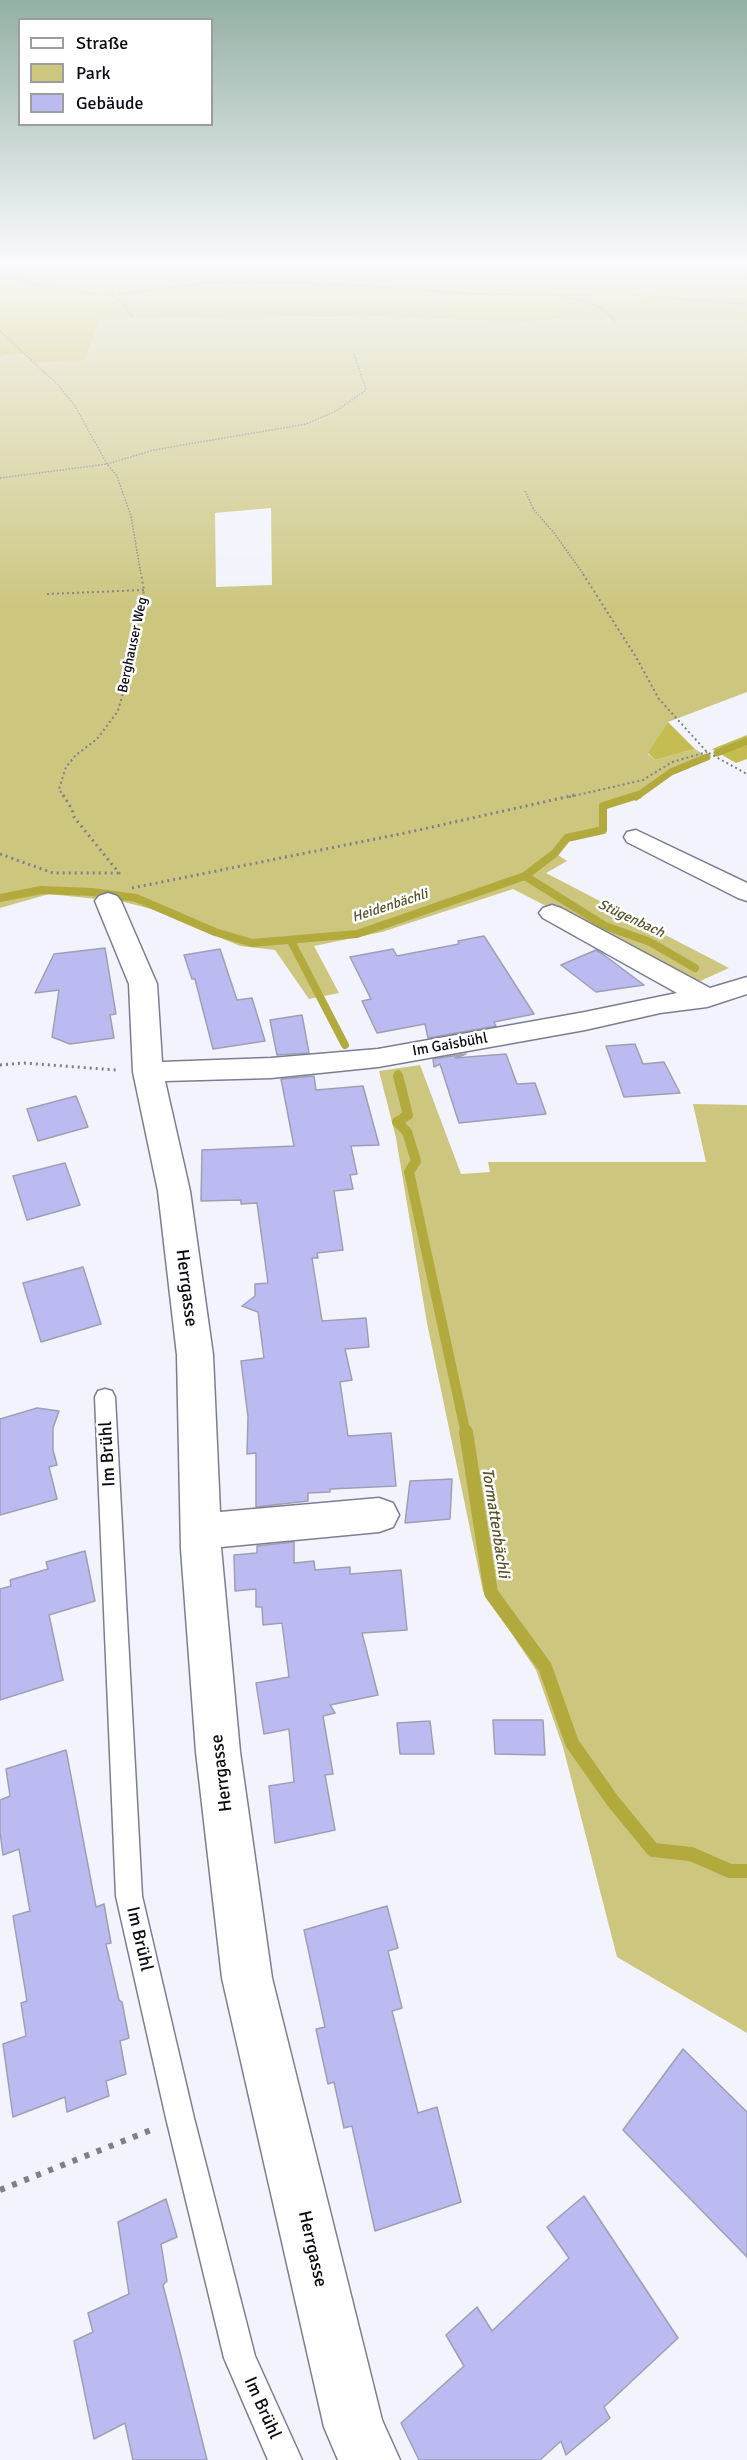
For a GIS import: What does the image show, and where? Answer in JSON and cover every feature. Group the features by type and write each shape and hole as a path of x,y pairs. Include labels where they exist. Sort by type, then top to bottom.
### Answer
{"street":[{"path":"636,837 747,893"},
{"path":"117,890 144,984 148,1072"},
{"path":"552,913 707,998"},
{"name":"Im Gaisbühl","path":"148,1072 271,1068 378,1058 585,1021 660,1004 707,998 747,985"},
{"name":"Herrgasse","path":"148,1072 174,1191 195,1355 201,1531 218,1752 248,1978 354,2427 370,2460"},
{"path":"201,1531 379,1515"}],"lane":[{"name":"Im Brühl","path":"105,1397 129,1896 180,2118 240,2358 285,2460"}],"path":[{"name":"Berghauser Weg","path":"50,378 75,406 107,464 117,476 131,516 144,590 131,664 118,711 97,738 76,755 66,767 59,789 72,809 74,818 119,873"},
{"path":"0,478 107,464 154,450 306,424 336,411 366,390 362,378"},
{"path":"525,491 534,510 555,534 607,611 659,699 707,752 747,774"},
{"path":"47,594 144,590"},
{"path":"0,854 52,873 119,873 117,890 146,887 405,834 643,780 672,762 707,752"},
{"path":"0,1065 24,1063 148,1072"},
{"path":"0,2190 180,2118"}],"green space":[{"path":"0,378 747,378 747,692 668,722 648,754 655,760 695,749 707,757 671,772 634,798 603,806 603,830 567,838 555,853 567,861 546,873 729,968 696,983 513,889 382,932 314,946 339,993 309,999 275,950 240,946 155,910 124,902 49,894 0,908","holes":["271,508 272,585 216,587 215,513"]},
{"path":"420,1065 461,1174 490,1172 488,1162 706,1162 693,1104 747,1105 747,2033 617,1957 563,1747 536,1670 483,1591 427,1323 396,1138 379,1071"}],"shaded area":[{"path":"668,722 695,749 655,760 648,753"},
{"path":"747,735 747,759 736,763 712,749"}],"building":[{"path":"484,936 534,1014 494,1022 496,1026 428,1038 425,1024 377,1033 362,1001 371,999 350,957 393,949 397,956 459,944 458,941"},
{"path":"105,948 116,1014 110,1015 114,1038 70,1044 52,1037 59,990 35,993 54,954"},
{"path":"220,949 237,1000 252,998 265,1041 213,1049 195,979 192,979 184,955"},
{"path":"596,950 644,985 596,992 561,965"},
{"path":"302,1015 309,1053 277,1055 270,1020"},
{"path":"635,1044 643,1064 664,1062 680,1093 624,1097 606,1046"},
{"path":"466,1054 455,1058 506,1054 517,1084 535,1083 546,1114 459,1123 440,1064 434,1067 433,1059"},
{"path":"314,1076 316,1090 363,1086 379,1145 351,1146 357,1174 350,1175 353,1189 334,1191 343,1250 317,1253 318,1258 312,1258 322,1321 366,1318 369,1347 345,1349 352,1380 340,1382 348,1436 391,1433 396,1486 330,1489 330,1492 308,1493 308,1501 256,1507 256,1453 247,1454 248,1417 241,1361 264,1358 258,1312 242,1306 255,1296 255,1284 268,1283 257,1203 241,1204 241,1200 201,1201 202,1150 294,1146 281,1079"},
{"path":"76,1096 88,1127 38,1141 27,1109"},
{"path":"65,1163 80,1205 27,1220 13,1176"},
{"path":"83,1267 101,1324 41,1342 23,1283"},
{"path":"37,1408 59,1411 53,1428 53,1450 57,1465 49,1467 57,1499 0,1515 0,1419"},
{"path":"452,1479 450,1519 405,1523 410,1481"},
{"path":"294,1542 294,1563 314,1561 315,1570 350,1567 350,1574 401,1570 407,1630 362,1633 378,1695 330,1705 335,1713 323,1716 333,1774 325,1775 335,1830 275,1843 269,1786 294,1782 289,1729 264,1734 256,1683 289,1677 282,1623 263,1625 262,1607 256,1607 256,1589 235,1591 234,1555 257,1553 257,1546"},
{"path":"85,1551 95,1601 49,1615 63,1680 0,1700 0,1589 11,1586 10,1580 48,1569 46,1562"},
{"path":"493,1720 543,1720 545,1755 495,1754"},
{"path":"430,1721 434,1754 400,1754 397,1723"},
{"path":"66,1750 96,1907 104,1904 111,1943 106,1944 129,2038 120,2041 126,2074 106,2081 109,2096 67,2112 65,2097 13,2117 3,2044 26,2036 21,2003 27,2001 13,1916 30,1911 19,1849 3,1855 0,1800 10,1796 6,1769"},
{"path":"387,1906 398,1948 388,1951 402,2008 392,2011 418,2113 437,2107 461,2202 375,2231 352,2126 344,2128 334,2082 328,2084 316,2029 325,2027 304,1930"},
{"path":"683,2049 747,2112 747,2257 623,2130"},
{"path":"584,2196 678,2338 604,2407 610,2418 566,2455 561,2441 540,2460 419,2460 401,2423 464,2366 446,2335 477,2307 492,2331 569,2258 547,2227"},
{"path":"166,2199 177,2237 161,2244 167,2281 163,2285 207,2460 133,2460 125,2423 94,2439 74,2341 93,2332 88,2313 129,2294 118,2222"}],"waterway":[{"name":"Heidenbächli","path":"717,753 747,741"},
{"name":"Heidenbächli","path":"636,797 671,772 707,757"},
{"name":"Heidenbächli","path":"525,876 555,853 567,838 603,830 603,806 638,795"},
{"name":"Heidenbächli","path":"0,898 41,890 92,892 136,898 215,932 252,943 357,934 525,876"},
{"name":"Stügenbach","path":"525,876 605,926 650,942 695,968"},
{"name":"Tormattenbächli","path":"291,941 345,1045"},
{"name":"Tormattenbächli","path":"398,1076 408,1115 397,1122 407,1132 416,1161 409,1172 466,1434"},
{"name":"Tormattenbächli","path":"466,1432 491,1593 545,1667 572,1743 612,1800 653,1850 691,1854 730,1871 747,1871"}]}
